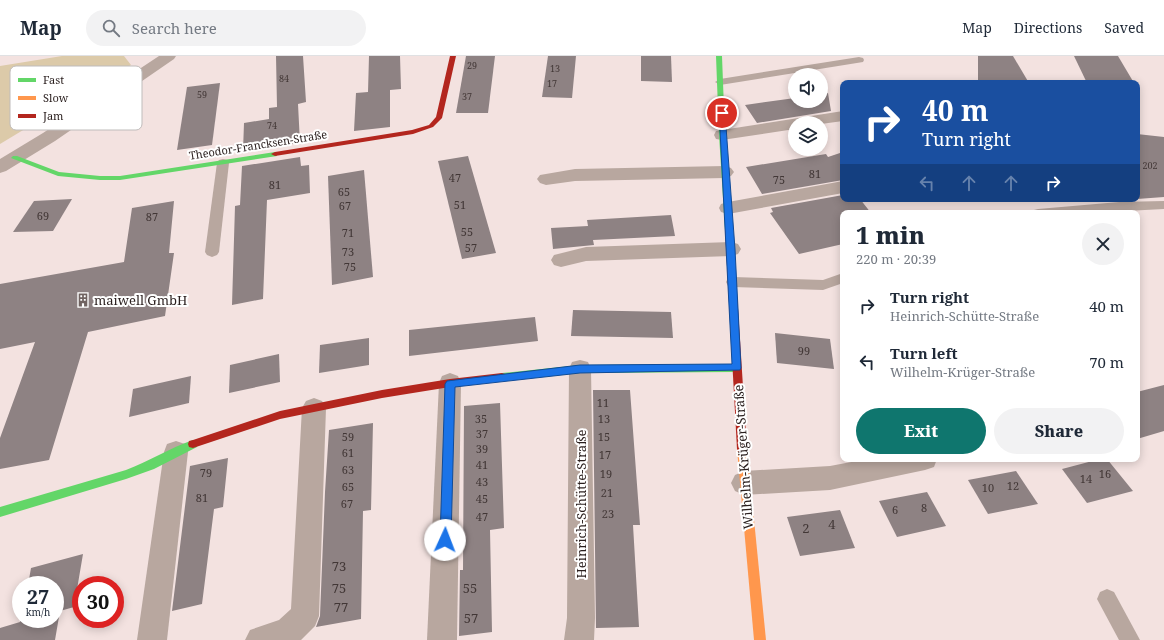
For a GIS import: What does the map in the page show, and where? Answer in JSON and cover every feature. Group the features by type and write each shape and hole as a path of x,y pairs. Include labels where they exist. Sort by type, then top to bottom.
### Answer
{"street":[{"path":"142,74 169,56"},
{"name":"Theodor-Francksen-Straße","path":"15,158 58,174 100,178 120,178 154,174 413,132 431,126 441,115 453,56"},
{"name":"Wilhelm-Krüger-Straße","path":"719,56 722,135 731,249 736,368 744,484 760,640"},
{"path":"828,118 840,116"},
{"path":"722,135 788,125"},
{"path":"0,168 57,130"},
{"path":"546,179 575,175 725,172"},
{"path":"728,208 840,188"},
{"path":"561,260 586,254 731,249"},
{"path":"0,512 89,487 144,468 176,452 183,446 280,415 314,408 450,384 580,369 736,368"},
{"name":"Heinrich-Schütte-Straße","path":"579,640 581,618 580,369"},
{"path":"442,640 450,384"},
{"path":"260,640 287,632 305,616 314,408"},
{"path":"152,640 176,452"},
{"path":"744,484 830,478 910,462"}],"lane":[{"path":"720,82 859,60"},
{"path":"212,252 223,163"},
{"path":"1073,210 1119,206 1164,205"},
{"path":"733,282 823,285 840,279"},
{"path":"1107,599 1130,640"}],"shaded area":[{"path":"62,56 124,56 131,65 10,66 10,130 23,130 0,144 0,66"}],"building":[{"path":"276,56 303,56 306,102 298,104 300,143 243,151 244,123 269,119 269,108 277,107"},
{"path":"369,56 400,56 401,89 390,90 390,127 354,131 356,93 368,92"},
{"path":"466,56 495,56 488,113 456,113"},
{"path":"548,56 576,56 572,98 542,97"},
{"path":"641,56 671,56 672,82 641,81"},
{"path":"978,56 1013,56 1027,80 978,80"},
{"path":"1074,56 1118,56 1132,80 1086,80"},
{"path":"220,83 212,145 177,150 187,87"},
{"path":"828,93 831,111 800,116 788,116 788,118 757,123 745,105 788,99 788,108 828,108"},
{"path":"1140,134 1164,137 1164,197 1140,199"},
{"path":"840,153 840,181 762,194 746,167 814,156 827,156"},
{"path":"468,156 496,253 462,259 438,161"},
{"path":"300,157 301,166 309,165 310,193 267,200 263,299 232,305 235,206 240,205 242,166"},
{"path":"364,170 373,277 332,285 328,176"},
{"path":"840,196 840,202 862,202 869,210 840,210 840,245 799,254 770,213 773,212 771,208"},
{"path":"72,199 53,231 13,232 34,201"},
{"path":"174,201 169,253 174,253 165,316 88,332 49,460 0,469 0,438 35,342 0,349 0,284 124,262 132,208"},
{"path":"671,215 675,236 593,240 594,245 553,249 551,228 588,226 587,220"},
{"path":"573,310 671,312 673,338 571,336"},
{"path":"535,317 538,341 409,356 409,330"},
{"path":"775,333 830,339 834,369 777,363"},
{"path":"369,338 369,365 319,373 320,345"},
{"path":"279,354 280,382 229,393 230,365"},
{"path":"191,376 189,403 129,417 133,389"},
{"path":"1164,385 1164,431 1140,438 1140,391"},
{"path":"593,390 630,390 640,525 633,525 639,627 596,628"},
{"path":"500,403 504,528 490,530 492,632 459,636 460,570 463,570 464,406"},
{"path":"373,423 371,510 363,511 361,619 316,627 320,616 329,430"},
{"path":"228,458 223,507 214,509 202,604 172,611 190,466"},
{"path":"1089,462 1109,462 1133,491 1087,503 1062,469"},
{"path":"1016,471 1038,504 988,514 968,480"},
{"path":"927,492 946,526 897,537 879,501"},
{"path":"840,510 855,548 800,556 787,517"},
{"path":"83,554 79,576 72,576 72,608 64,610 64,576 30,576 31,568"},
{"path":"12,624 12,628 57,628 55,640 0,640 0,628"}],"traffic: fast":[{"path":"719,56 722,135 729,230"},
{"path":"15,158 58,174 100,178 120,178 275,154"},
{"path":"502,377 580,369 736,368"},
{"path":"0,512 90,486 144,468 180,449 193,444"}],"traffic: slow":[{"path":"742,449 760,640"}],"traffic: jam":[{"path":"275,154 413,132 431,126 439,118 453,56"},
{"path":"729,230 742,449"},
{"path":"193,444 280,415 382,394 450,383 502,377"}],"place":[{"name":"maiwell GmbH","path":"83,300"}],"route":[{"path":"445,540 450,384 580,369 736,368 731,249 722,135 722,113"}]}
